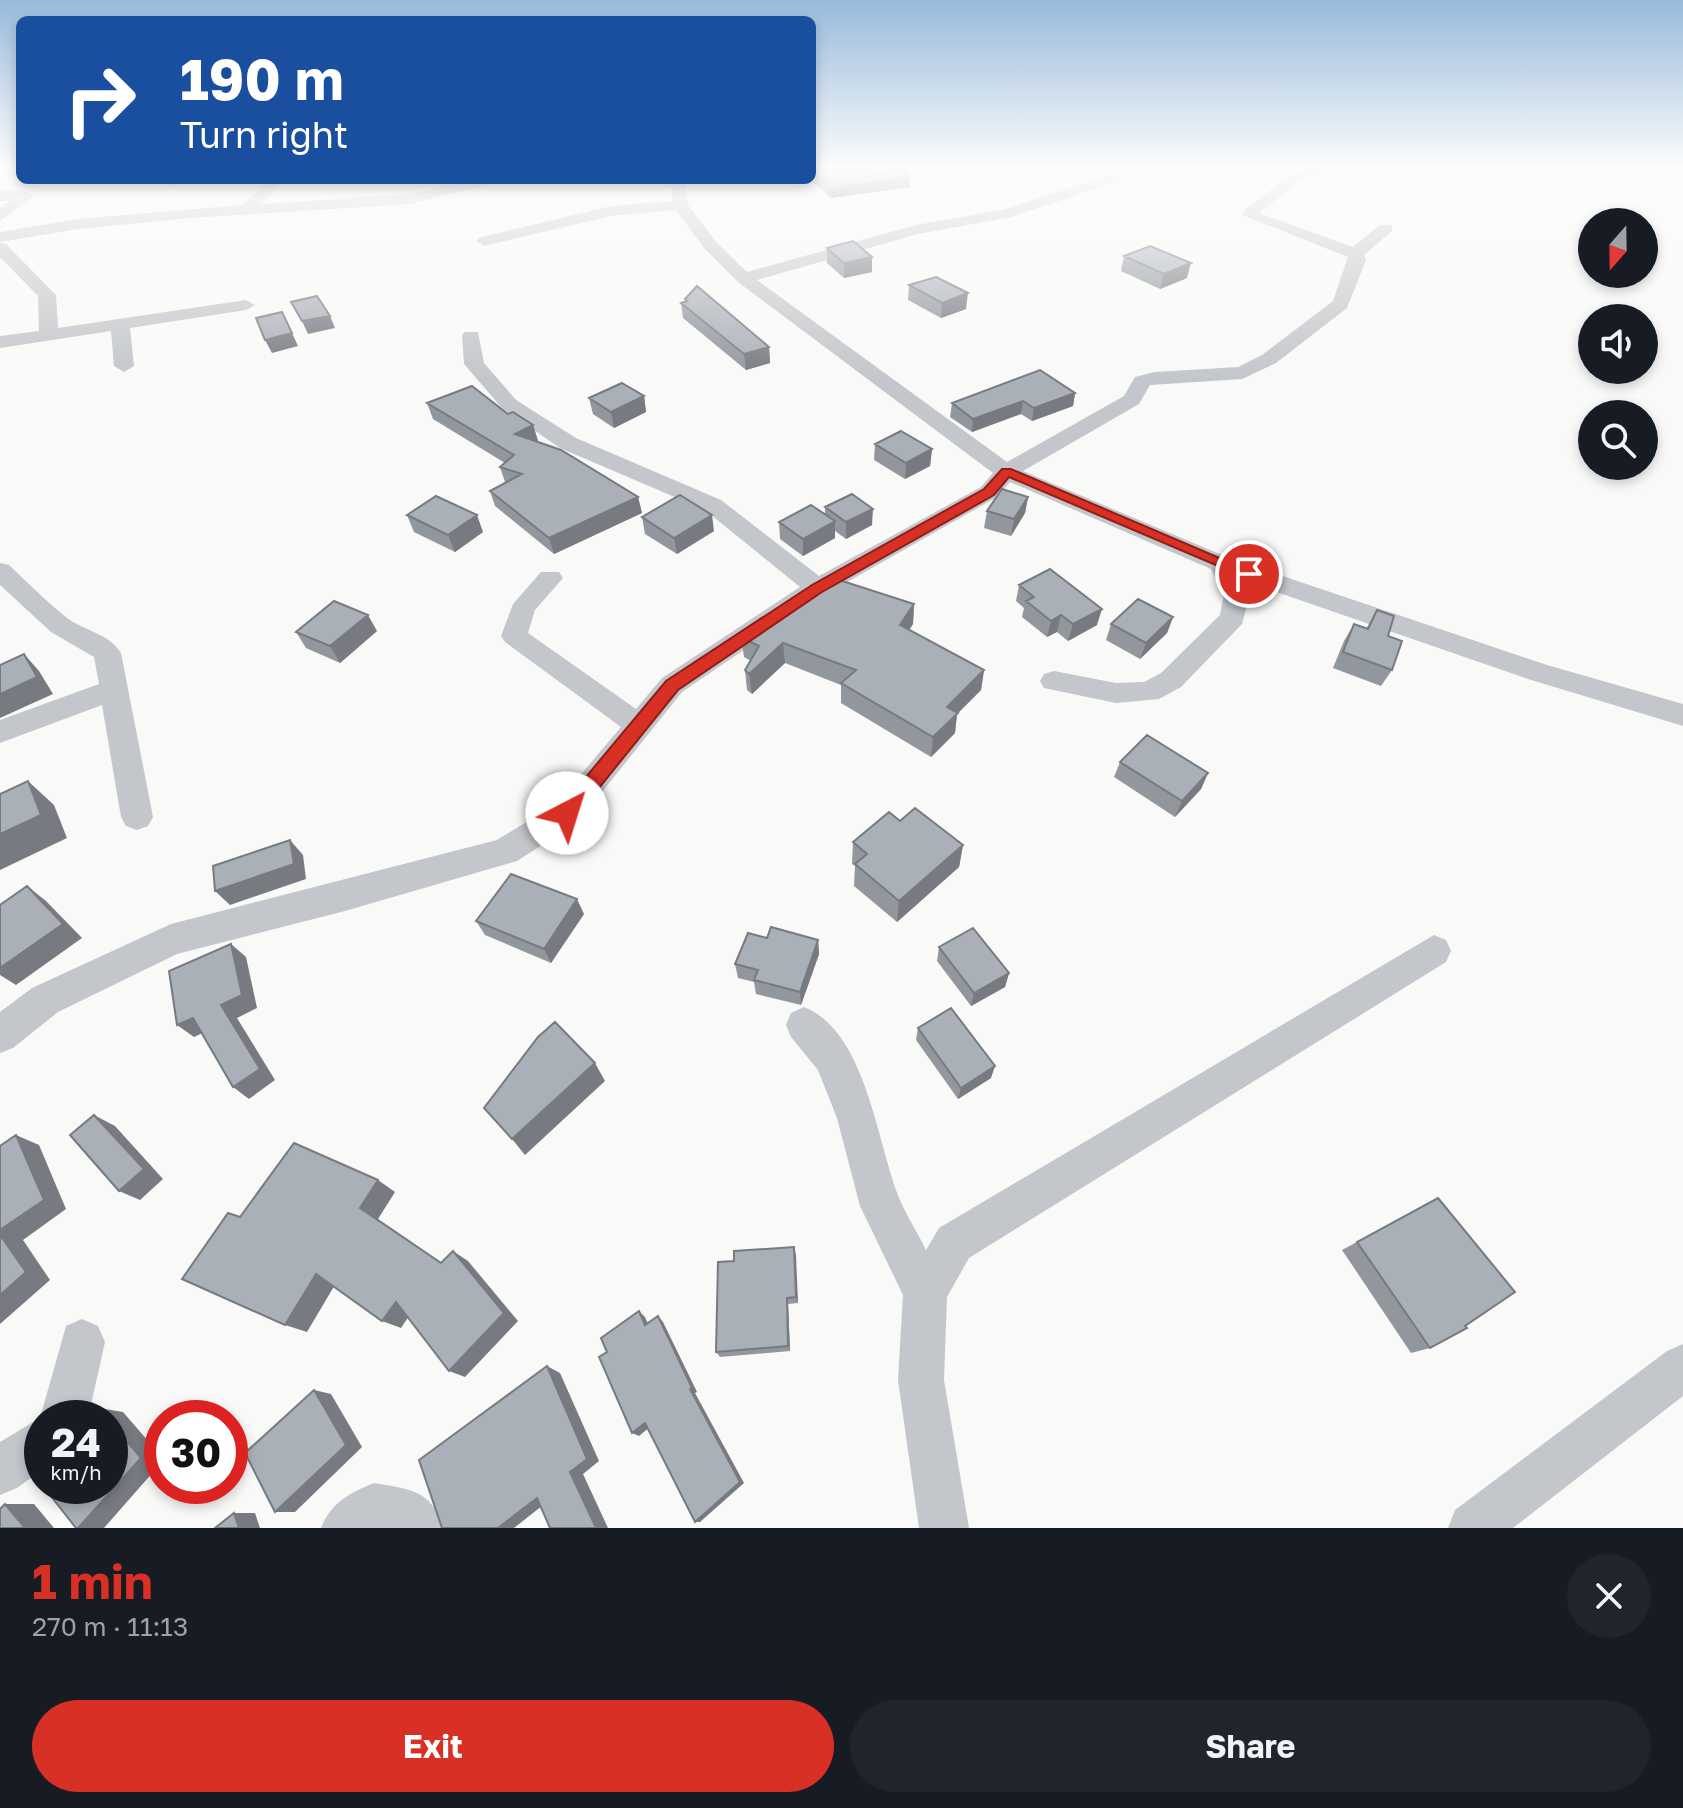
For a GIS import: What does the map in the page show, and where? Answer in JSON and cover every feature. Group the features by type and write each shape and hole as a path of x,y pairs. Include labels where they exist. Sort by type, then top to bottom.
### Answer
{"street":[{"path":"484,241 495,238"},
{"path":"707,238 744,278 1006,472 1220,564 1538,672 1683,715"},
{"path":"744,278 886,238"},
{"path":"0,1035 45,1000 171,940 506,851 567,813 672,685 817,588 989,492 1006,472 1132,400 1142,381 1242,373 1269,359 1341,304 1358,260 1355,254 1313,238"},
{"path":"1355,254 1374,238"},
{"path":"0,247 47,295 49,335"},
{"path":"0,342 246,305"},
{"path":"120,324 124,366"},
{"path":"471,336 474,364 509,404 568,443 713,505 817,588"},
{"path":"1054,681 1116,693 1149,692 1171,680 1233,618 1237,594 1220,564"},
{"path":"0,571 60,626 86,638 107,653 137,817"},
{"path":"550,578 521,609 514,636 640,726"},
{"path":"0,732 114,689"},
{"path":"944,1528 921,1380 925,1293 954,1243 1434,951"},
{"path":"804,1025 832,1058 857,1118 881,1206 925,1293"},
{"path":"68,1400 82,1342"},
{"path":"1473,1528 1683,1367"},
{"path":"0,1471 24,1454"},
{"path":"346,1528 374,1508 410,1514 420,1528"}],"building":[{"path":"853,241 872,257 844,263 827,248"},
{"path":"1150,246 1191,263 1164,274 1124,256"},
{"path":"936,277 968,293 942,303 909,285"},
{"path":"697,286 769,347 744,354 681,303 687,301 685,299"},
{"path":"317,296 330,316 302,321 291,302"},
{"path":"282,312 292,333 265,340 256,318"},
{"path":"1040,370 1075,393 1034,408 1023,401 973,419 952,403"},
{"path":"622,383 644,396 611,412 589,398"},
{"path":"472,386 508,414 513,412 533,425 515,434 561,450 638,497 549,538 490,491 522,474 500,467 514,455 427,403"},
{"path":"901,431 932,449 906,463 875,444"},
{"path":"1002,489 1028,497 1014,519 987,511"},
{"path":"852,494 873,509 846,522 825,507"},
{"path":"680,495 712,515 674,538 642,517"},
{"path":"436,496 477,515 448,535 407,515"},
{"path":"811,505 835,521 803,539 779,522"},
{"path":"1050,569 1102,609 1073,624 1061,615 1051,621 1026,601 1034,597 1019,585"},
{"path":"833,578 914,604 900,625 984,670 947,707 958,713 933,737 841,683 856,670 783,643 749,674 745,670 759,646 741,637 765,618 774,622 784,604 823,579 830,584"},
{"path":"1138,599 1173,617 1146,643 1111,624"},
{"path":"334,601 368,615 330,646 296,632"},
{"path":"1377,610 1394,616 1388,636 1402,641 1392,670 1343,652 1354,624 1368,629"},
{"path":"24,654 37,677 0,694 0,665"},
{"path":"1147,735 1208,773 1182,801 1120,762"},
{"path":"28,781 41,815 0,834 0,794"},
{"path":"915,808 963,845 899,901 855,864 867,854 853,842 889,812 900,821"},
{"path":"290,840 294,864 215,891 213,866"},
{"path":"511,874 577,899 544,949 476,921"},
{"path":"27,886 63,924 0,968 0,905"},
{"path":"771,927 818,940 800,992 754,980 758,970 735,964 748,933 767,938"},
{"path":"973,928 1009,973 974,993 939,947"},
{"path":"231,944 242,995 221,1005 260,1069 233,1087 193,1018 177,1025 169,971"},
{"path":"951,1008 995,1066 961,1088 918,1028"},
{"path":"555,1022 595,1063 512,1139 484,1108 538,1037"},
{"path":"94,1115 144,1169 119,1191 70,1135"},
{"path":"16,1135 44,1200 0,1230 0,1146"},
{"path":"294,1143 378,1180 360,1208 441,1263 453,1251 504,1313 449,1371 396,1302 382,1321 316,1274 285,1325 182,1279 228,1213 240,1217"},
{"path":"1438,1198 1515,1292 1465,1326 1467,1328 1430,1348 1357,1242"},
{"path":"0,1235 26,1272 0,1295"},
{"path":"794,1247 796,1297 787,1298 788,1346 716,1352 718,1262 734,1261 734,1251"},
{"path":"639,1311 645,1325 658,1316 690,1389 740,1482 695,1522 645,1423 632,1433 599,1357 607,1352 601,1338"},
{"path":"547,1366 587,1459 570,1472 596,1528 550,1528 537,1498 498,1528 442,1528 419,1460"},
{"path":"314,1390 346,1445 275,1512 248,1459 248,1450"},
{"path":"128,1442 141,1458 128,1472"},
{"path":"5,1504 25,1528 0,1528 0,1509"},
{"path":"57,1504 100,1504 78,1528"},
{"path":"234,1513 239,1528 215,1528"}],"route":[{"path":"567,813 672,685 817,588 989,492 1006,472 1249,574"}]}
